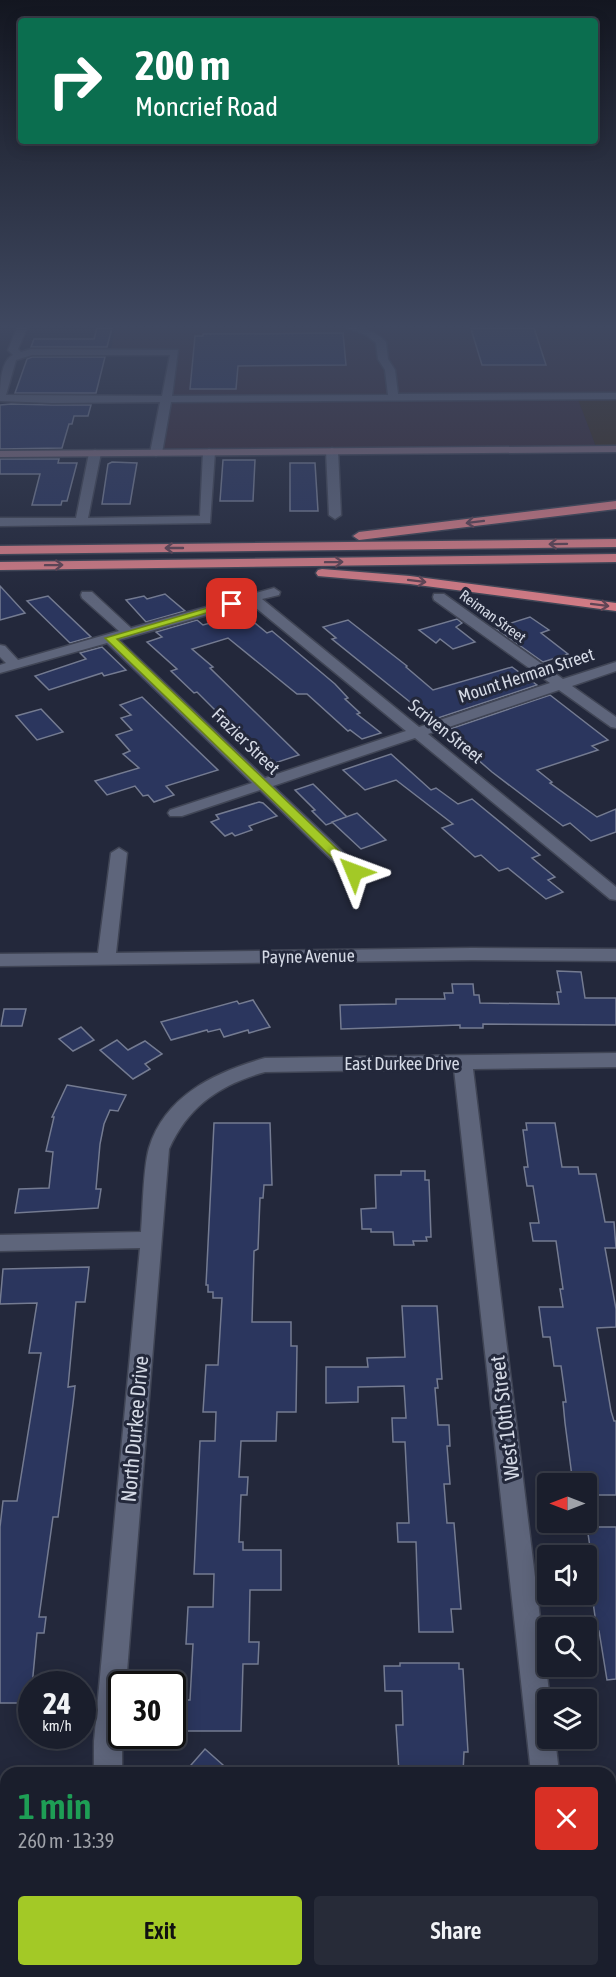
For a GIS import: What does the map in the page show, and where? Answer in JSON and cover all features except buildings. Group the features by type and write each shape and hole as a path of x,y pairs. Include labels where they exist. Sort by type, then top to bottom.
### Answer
{"highway":[{"path":"198,548 243,542 386,533 616,505"},
{"path":"0,550 616,543"},
{"path":"0,566 616,558"},
{"path":"108,565 359,575 616,607"}],"street":[{"path":"156,453 162,420"},
{"path":"0,454 616,449"},
{"path":"332,451 336,515"},
{"path":"0,522 206,520 209,452"},
{"path":"81,521 95,453"},
{"path":"0,669 274,592"},
{"path":"87,595 129,633"},
{"name":"Reiman Street","path":"439,597 616,724"},
{"name":"Scriven Street","path":"252,598 616,895"},
{"name":"Frazier Street","path":"110,638 354,872"},
{"path":"0,649 15,665"},
{"name":"Mount Herman Street","path":"176,813 616,666"},
{"path":"106,959 119,853"},
{"name":"Payne Avenue","path":"0,960 472,954 616,955"},
{"name":"East Durkee Drive","path":"195,1096 215,1083 241,1071 265,1065 616,1060"},
{"name":"West 10th Street","path":"463,1063 544,1767"},
{"name":"North Durkee Drive","path":"108,1767 108,1740 159,1149 166,1131 179,1112 195,1096"},
{"path":"0,1243 151,1240"}],"shaded area":[{"path":"166,420 586,420 596,447 162,450"},
{"path":"586,420 616,420 616,447 596,447"}],"route":[{"path":"232,604 110,638 354,872"}]}
